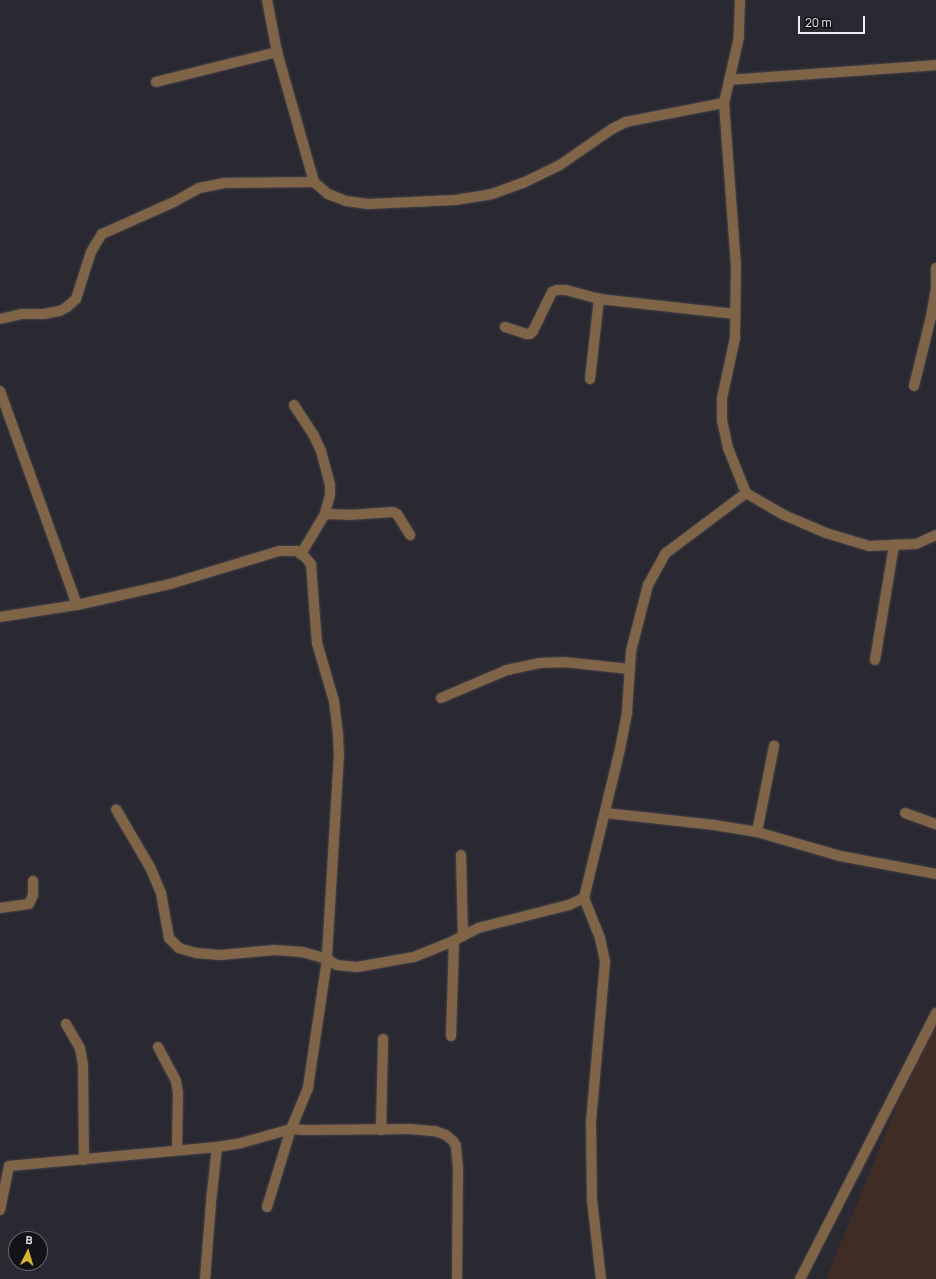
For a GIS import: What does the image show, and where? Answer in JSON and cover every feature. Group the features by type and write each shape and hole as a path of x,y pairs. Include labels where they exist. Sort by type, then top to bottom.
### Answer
{"street":[{"path":"267,0 277,52 314,182 328,194 346,201 368,204 455,200 492,194 523,183 560,165 612,129 626,122 724,103"},
{"path":"740,0 739,37 724,103 736,265 735,338 722,398 722,420 728,448 746,493 784,515 826,533 869,546 916,544 936,535"},
{"path":"156,82 277,52"},
{"path":"729,80 936,66"},
{"path":"0,319 21,314 44,314 60,311 67,307 76,299 91,252 102,234 174,202 199,188 224,183 314,182"},
{"path":"914,386 931,317 936,290 936,268"},
{"path":"505,327 530,334 533,331 552,292 557,290 566,290 598,299 735,314"},
{"path":"590,379 594,324 598,299"},
{"path":"0,391 77,605"},
{"path":"294,405 314,436 321,451 330,484 330,495 325,514 301,554"},
{"path":"601,1279 592,1200 591,1122 605,962 600,938 584,898 605,813 626,712 631,651 648,585 666,553 746,493"},
{"path":"325,514 349,515 393,512 397,514 410,535"},
{"path":"875,660 894,545"},
{"path":"0,617 77,605 170,584 279,551 289,550 301,554 311,564 317,643 334,701 339,754 327,959 308,1088 291,1129 267,1207"},
{"path":"441,698 507,670 539,663 563,662 630,669"},
{"path":"757,832 774,746"},
{"path":"116,809 151,869 161,892 169,938 179,948 196,953 220,955 281,951 302,952 327,959 337,965 357,968 414,957 478,928 569,905 584,898"},
{"path":"605,813 714,825 757,832 840,856 936,874"},
{"path":"906,813 936,824"},
{"path":"451,1036 458,938 461,855"},
{"path":"0,908 29,904 33,895 33,881"},
{"path":"800,1279 936,1013"},
{"path":"66,1024 80,1048 83,1065 84,1160"},
{"path":"381,1130 383,1039"},
{"path":"158,1047 176,1081 178,1093 177,1150"},
{"path":"0,1210 5,1165 84,1160 217,1147 291,1129 435,1131 446,1135 456,1146 458,1167 457,1279"},
{"path":"205,1279 217,1147"}],"shaded area":[{"path":"936,1010 936,1279 826,1279"}]}
